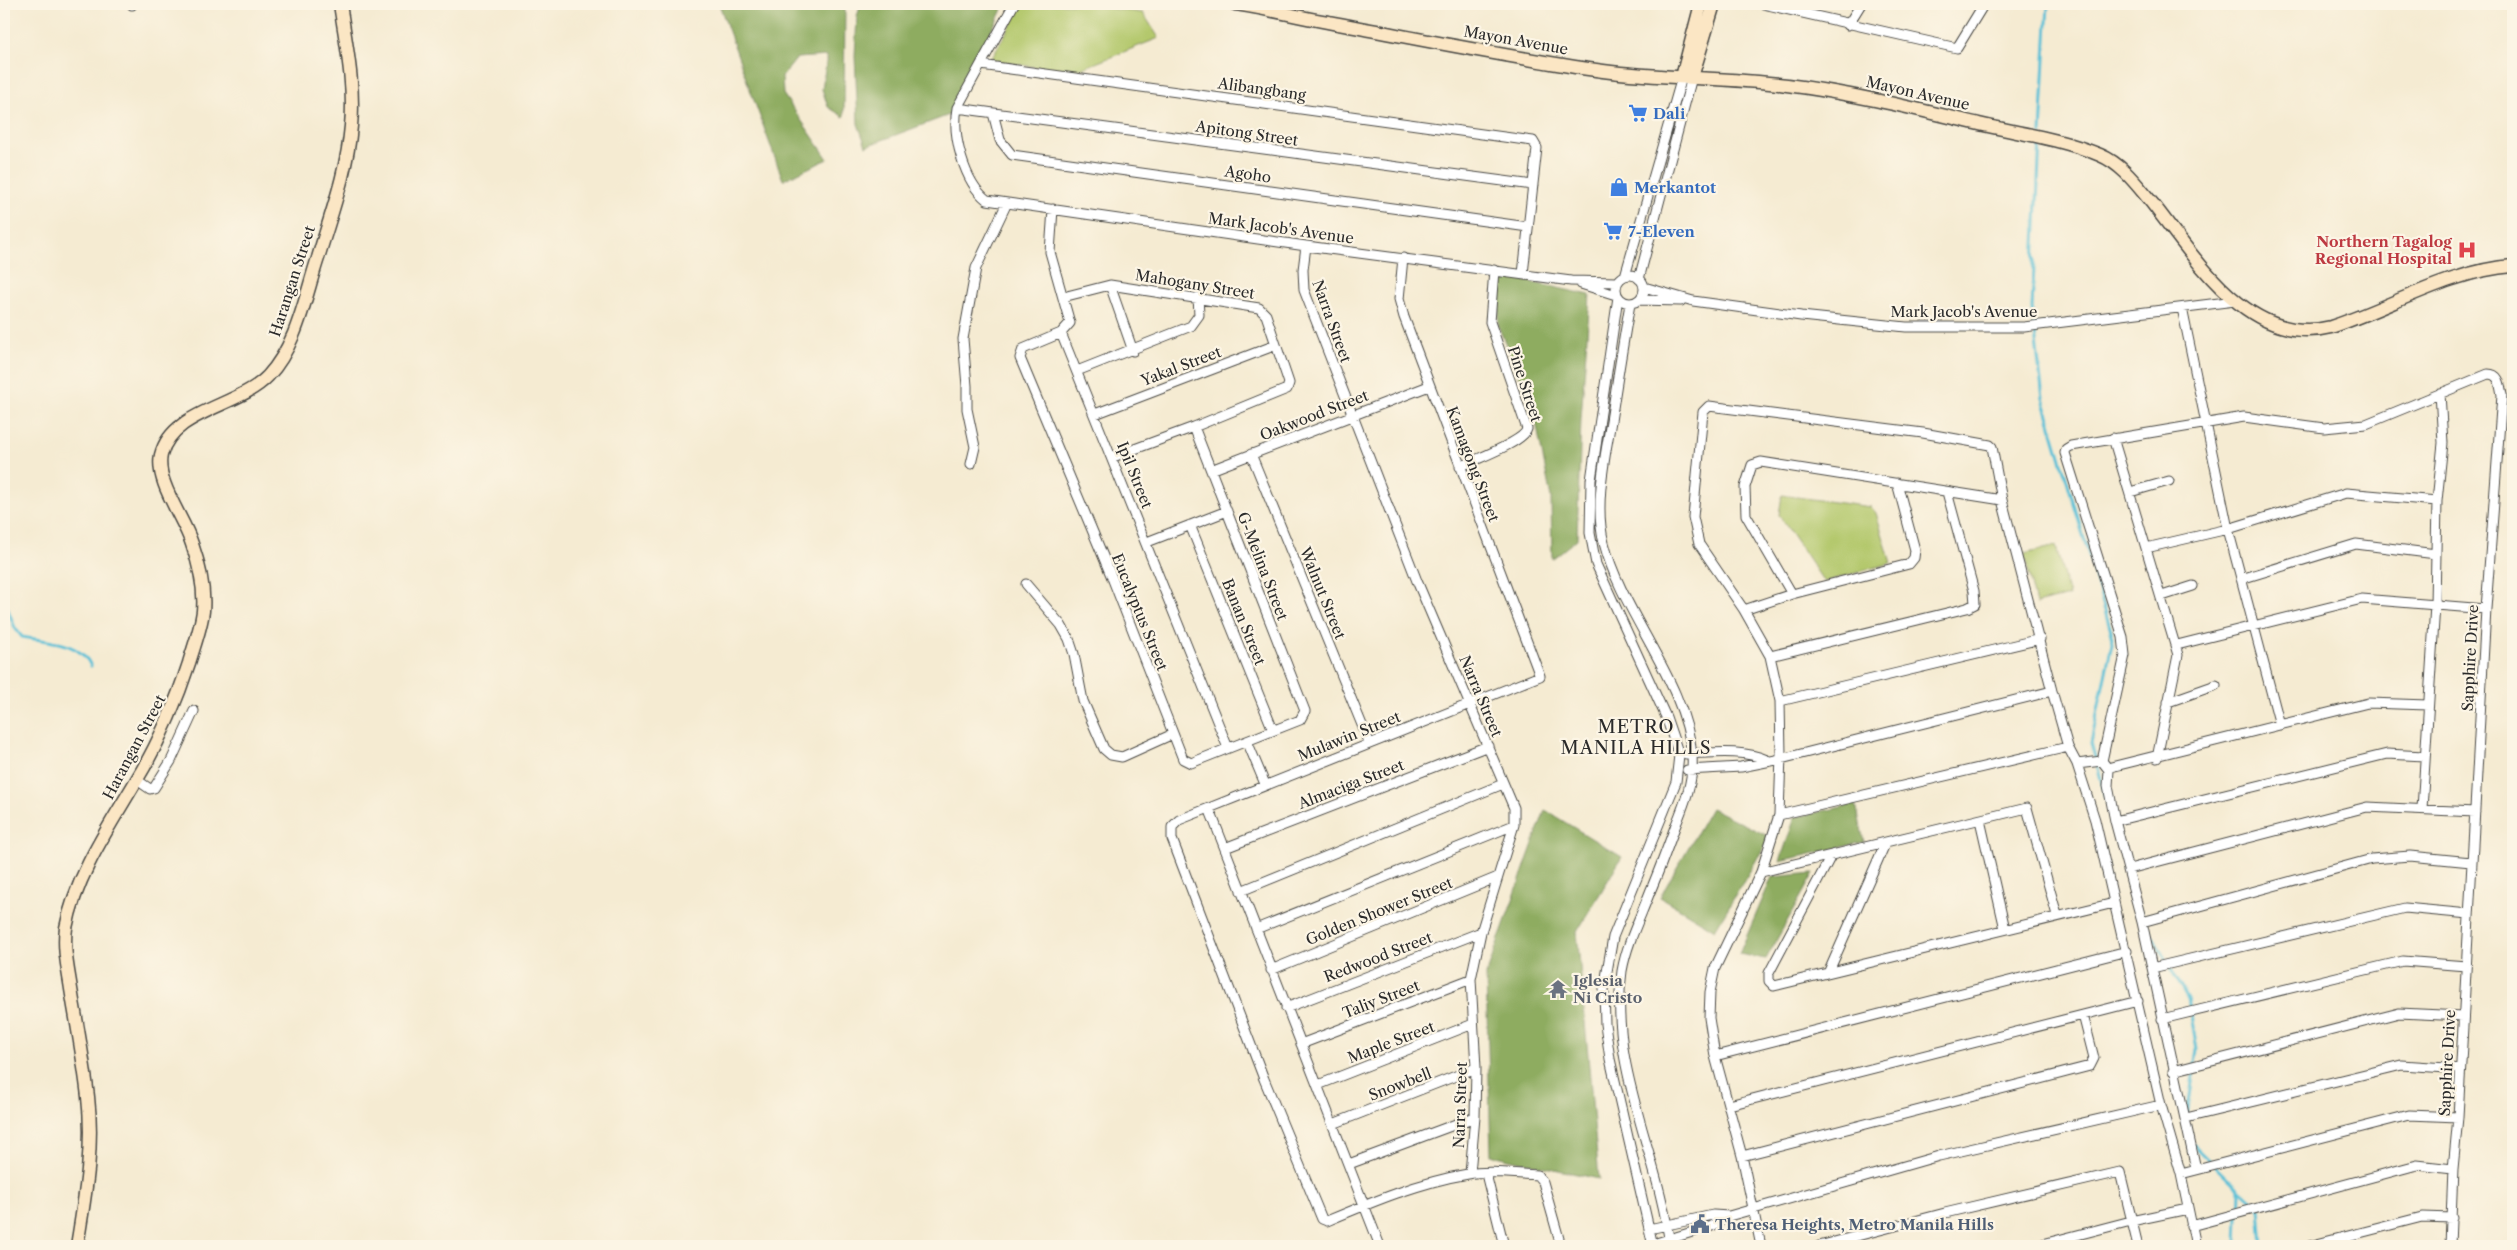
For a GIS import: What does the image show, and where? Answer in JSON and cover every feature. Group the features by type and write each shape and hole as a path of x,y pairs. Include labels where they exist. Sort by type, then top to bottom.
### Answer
{"main road":[{"name":"Harangan Street","path":"77,1246 89,1175 90,1136 88,1099 66,955 66,929 76,894 91,860 174,711 197,638 203,611 201,581 192,543 162,478 160,460 162,450 174,432 188,421 255,388 268,376 284,355 290,341 340,187 351,126 350,75 340,4"},
{"name":"Mayon Avenue","path":"1235,4 1530,60 1607,72 1785,85 1854,96 2061,142 2101,155 2118,166 2213,279 2235,301 2250,312 2273,323 2295,329 2314,330 2342,323 2477,272 2513,266"},
{"path":"1687,77 1702,4"},
{"path":"1687,77 1714,4"}],"street":[{"path":"958,108 1014,4"},
{"path":"1763,4 1786,6 1848,24 1957,48 1984,4"},
{"path":"1848,24 1861,4"},
{"name":"Alibangbang","path":"981,64 1534,141 1537,145 1533,185"},
{"path":"1625,276 1687,77"},
{"path":"1670,1243 1627,1067 1620,1003 1623,970 1632,936 1687,797 1692,770 1692,754 1683,717 1669,682 1631,610 1609,558 1601,528 1603,467 1635,302 1642,283 1687,77"},
{"name":"Apitong Street","path":"958,108 1533,185"},
{"name":"Mark Jacob's Avenue","path":"958,108 955,128 966,169 971,184 987,200 1306,246 1571,281 1617,282"},
{"name":"Agoho","path":"993,113 1000,140 1012,155 1528,227"},
{"path":"1523,274 1533,185"},
{"path":"971,464 975,447 967,409 963,339 976,268 1006,203"},
{"path":"1053,209 1050,252 1070,323 1061,333"},
{"name":"Narra Street","path":"1306,246 1302,280 1304,290 1417,581 1514,808 1514,825 1481,932 1471,979 1476,1068 1475,1117 1470,1173"},
{"name":"Kamagong Street","path":"1403,258 1399,299 1428,386 1540,676"},
{"name":"Pine Street","path":"1460,467 1513,442 1524,435 1527,429 1490,322 1494,270"},
{"path":"1642,283 1630,275 1617,282 1617,296 1591,480 1590,533 1596,564 1656,690 1679,755 1679,770 1613,937 1604,989 1605,1024 1610,1059 1653,1245 1670,1243 1712,1226 1728,1216 1939,1156 2161,1105"},
{"name":"Mark Jacob's Avenue","path":"1571,281 1617,296"},
{"name":"Mark Jacob's Avenue","path":"1642,283 1694,301"},
{"path":"1110,285 1133,351"},
{"name":"Mahogany Street","path":"1063,297 1110,285 1259,308 1266,315 1289,383 1287,389 1194,427 1113,457"},
{"path":"1617,296 1635,302"},
{"path":"1077,371 1133,351 1194,323 1198,315 1198,298"},
{"name":"Mark Jacob's Avenue","path":"1635,302 1694,301 1801,316 1906,327 2024,327 2235,301"},
{"path":"2182,308 2228,529 2280,725"},
{"name":"Eucalyptus Street","path":"1061,333 1023,349 1020,358 1109,571 1183,759 1188,763 1300,720 1304,715"},
{"name":"Ipil Street","path":"1061,333 1113,457 1228,748"},
{"name":"Yakal Street","path":"1095,414 1276,345"},
{"name":"Sapphire Drive","path":"2102,761 2125,655 2123,637 2065,453 2066,448 2113,438 2244,417 2324,428 2366,424 2488,374 2494,374 2498,378 2502,395 2486,609 2450,1246"},
{"name":"Oakwood Street","path":"1211,470 1428,386"},
{"path":"2422,809 2435,605 2437,501 2443,443 2440,394"},
{"path":"1761,1246 1742,1156 1715,1056 1709,1018 1711,981 1761,872 1779,815 1781,759 1780,702 1770,656 1744,610 1699,544 1693,517 1703,412 1709,406 1923,433 1990,444 1994,452 2002,500 2040,639 2052,691 2068,747 2077,764 2095,820 2127,951 2161,1105 2181,1174 2196,1246"},
{"name":"G-Melina Street","path":"1194,427 1305,711 1304,715"},
{"path":"2113,438 2177,645 2178,655 2157,758"},
{"name":"Walnut Street","path":"1251,454 1369,742"},
{"path":"1792,594 1746,515 1745,486 1752,465 1761,462 2002,500"},
{"path":"2130,492 2169,481"},
{"path":"1744,610 1792,594 1910,564 1914,558 1915,550 1897,483"},
{"path":"1770,656 1967,608 1974,604 1974,591 1948,492"},
{"path":"2146,548 2228,529 2346,493 2437,501"},
{"path":"1147,542 1226,511"},
{"name":"Banan Street","path":"1190,525 1273,730"},
{"path":"2241,579 2356,544 2436,554"},
{"path":"1026,584 1061,625 1069,639 1074,654 1082,701 1104,748 1111,755 1122,757 1173,734"},
{"path":"2162,596 2193,586"},
{"path":"2177,645 2362,599 2486,609"},
{"path":"1780,702 2040,639"},
{"name":"Mulawin Street","path":"1364,1206 1327,1221 1322,1219 1264,1079 1172,839 1172,828 1179,820 1265,784 1540,676"},
{"path":"2168,702 2216,686"},
{"path":"1679,770 1741,768 1767,760 1781,759 2052,691"},
{"path":"2109,770 2112,767 2157,758 2368,704 2428,705"},
{"path":"137,780 150,789 154,788 171,761 194,711"},
{"path":"1247,741 1265,784"},
{"name":"Almaciga Street","path":"1225,848 1488,746"},
{"path":"1779,815 2068,747"},
{"path":"1679,755 1738,752 1757,755 1767,760"},
{"path":"2115,821 2387,754 2424,756"},
{"path":"2077,764 2102,761 2109,770 2108,786 2115,821 2142,922 2173,1071 2186,1118 2196,1169"},
{"path":"1241,891 1503,784"},
{"path":"2129,869 2367,807 2475,812"},
{"path":"1209,808 1380,1246"},
{"path":"1761,872 1885,844 2027,808 2057,915"},
{"path":"1980,820 2005,929"},
{"path":"1256,929 1514,825"},
{"path":"1829,971 1885,844"},
{"path":"1830,856 1768,977 1771,984 1776,986 1829,971 2057,915 2114,903"},
{"path":"2142,922 2372,859 2410,856 2471,862"},
{"name":"Golden Shower Street","path":"1271,970 1498,877"},
{"path":"2152,968 2405,908 2469,914"},
{"name":"Redwood Street","path":"1286,1008 1481,932"},
{"path":"1715,1056 2127,951"},
{"path":"2162,1019 2403,961 2466,966"},
{"name":"Taliy Street","path":"1301,1044 1471,979"},
{"path":"1729,1105 2138,1001"},
{"path":"2173,1071 2399,1012 2463,1016"},
{"path":"1742,1156 2090,1066 2094,1058 2083,1015"},
{"name":"Maple Street","path":"1318,1085 1473,1024"},
{"path":"2186,1118 2402,1065 2460,1069"},
{"name":"Snowbell","path":"1333,1124 1476,1068"},
{"path":"2181,1174 2409,1115 2458,1117"},
{"path":"1349,1164 1475,1117"},
{"path":"2191,1226 2417,1165 2453,1169"},
{"path":"1818,1246 1945,1213 2120,1172 2138,1246"},
{"path":"1364,1206 1437,1181 1470,1173 1537,1175 1540,1178 1561,1246"},
{"path":"1486,1174 1504,1246"},
{"path":"2035,1246 2131,1221 2188,1209"},
{"path":"1649,1229 1713,1214 1728,1216"},
{"path":"2309,1246 2422,1217 2452,1218"}],"green space":[{"path":"719,4 845,4 844,117 828,107 822,89 827,56 797,58 782,77 783,94 828,159 783,180"},
{"path":"861,4 1005,4 963,86 952,114 866,146 858,124 855,56 857,16"},
{"path":"1023,4 1081,4 1143,13 1159,38 1078,70 1048,69 990,60"},
{"path":"1502,276 1590,295 1581,419 1577,539 1552,559 1551,498 1533,407 1498,326"},
{"path":"1782,495 1871,507 1876,513 1891,563 1824,582 1779,515"},
{"path":"2056,546 2069,596 2036,604 2024,554"},
{"path":"1856,804 1864,842 1780,861 1795,817"},
{"path":"1711,808 1770,837 1715,930 1660,897"},
{"path":"1545,810 1622,857 1577,932 1599,1179 1491,1155 1486,975"},
{"path":"1814,873 1766,959 1739,954 1772,877"}],"waterway":[{"path":"2041,133 2048,4"},
{"path":"2040,139 2032,308 2043,398 2113,638 2091,743 2108,805"},
{"path":"4,599 15,628 22,637 70,647 86,657 91,666"},
{"path":"2147,927 2188,999 2197,1049 2187,1116"},
{"path":"2194,1145 2239,1189 2237,1246"},
{"path":"2239,1189 2260,1208 2263,1246"}],"place":[{"name":"Dali","path":"1638,113"},
{"name":"Merkantot","path":"1619,187"},
{"name":"7-Eleven","path":"1613,231"},
{"name":"Northern Tagalog Regional Hospital","path":"2467,250"},
{"name":"Iglesia Ni Cristo","path":"1558,989"},
{"name":"Theresa Heights, Metro Manila Hills","path":"1700,1224"}],"district":[{"name":"METRO MANILA HILLS","path":"1636,738"}]}
